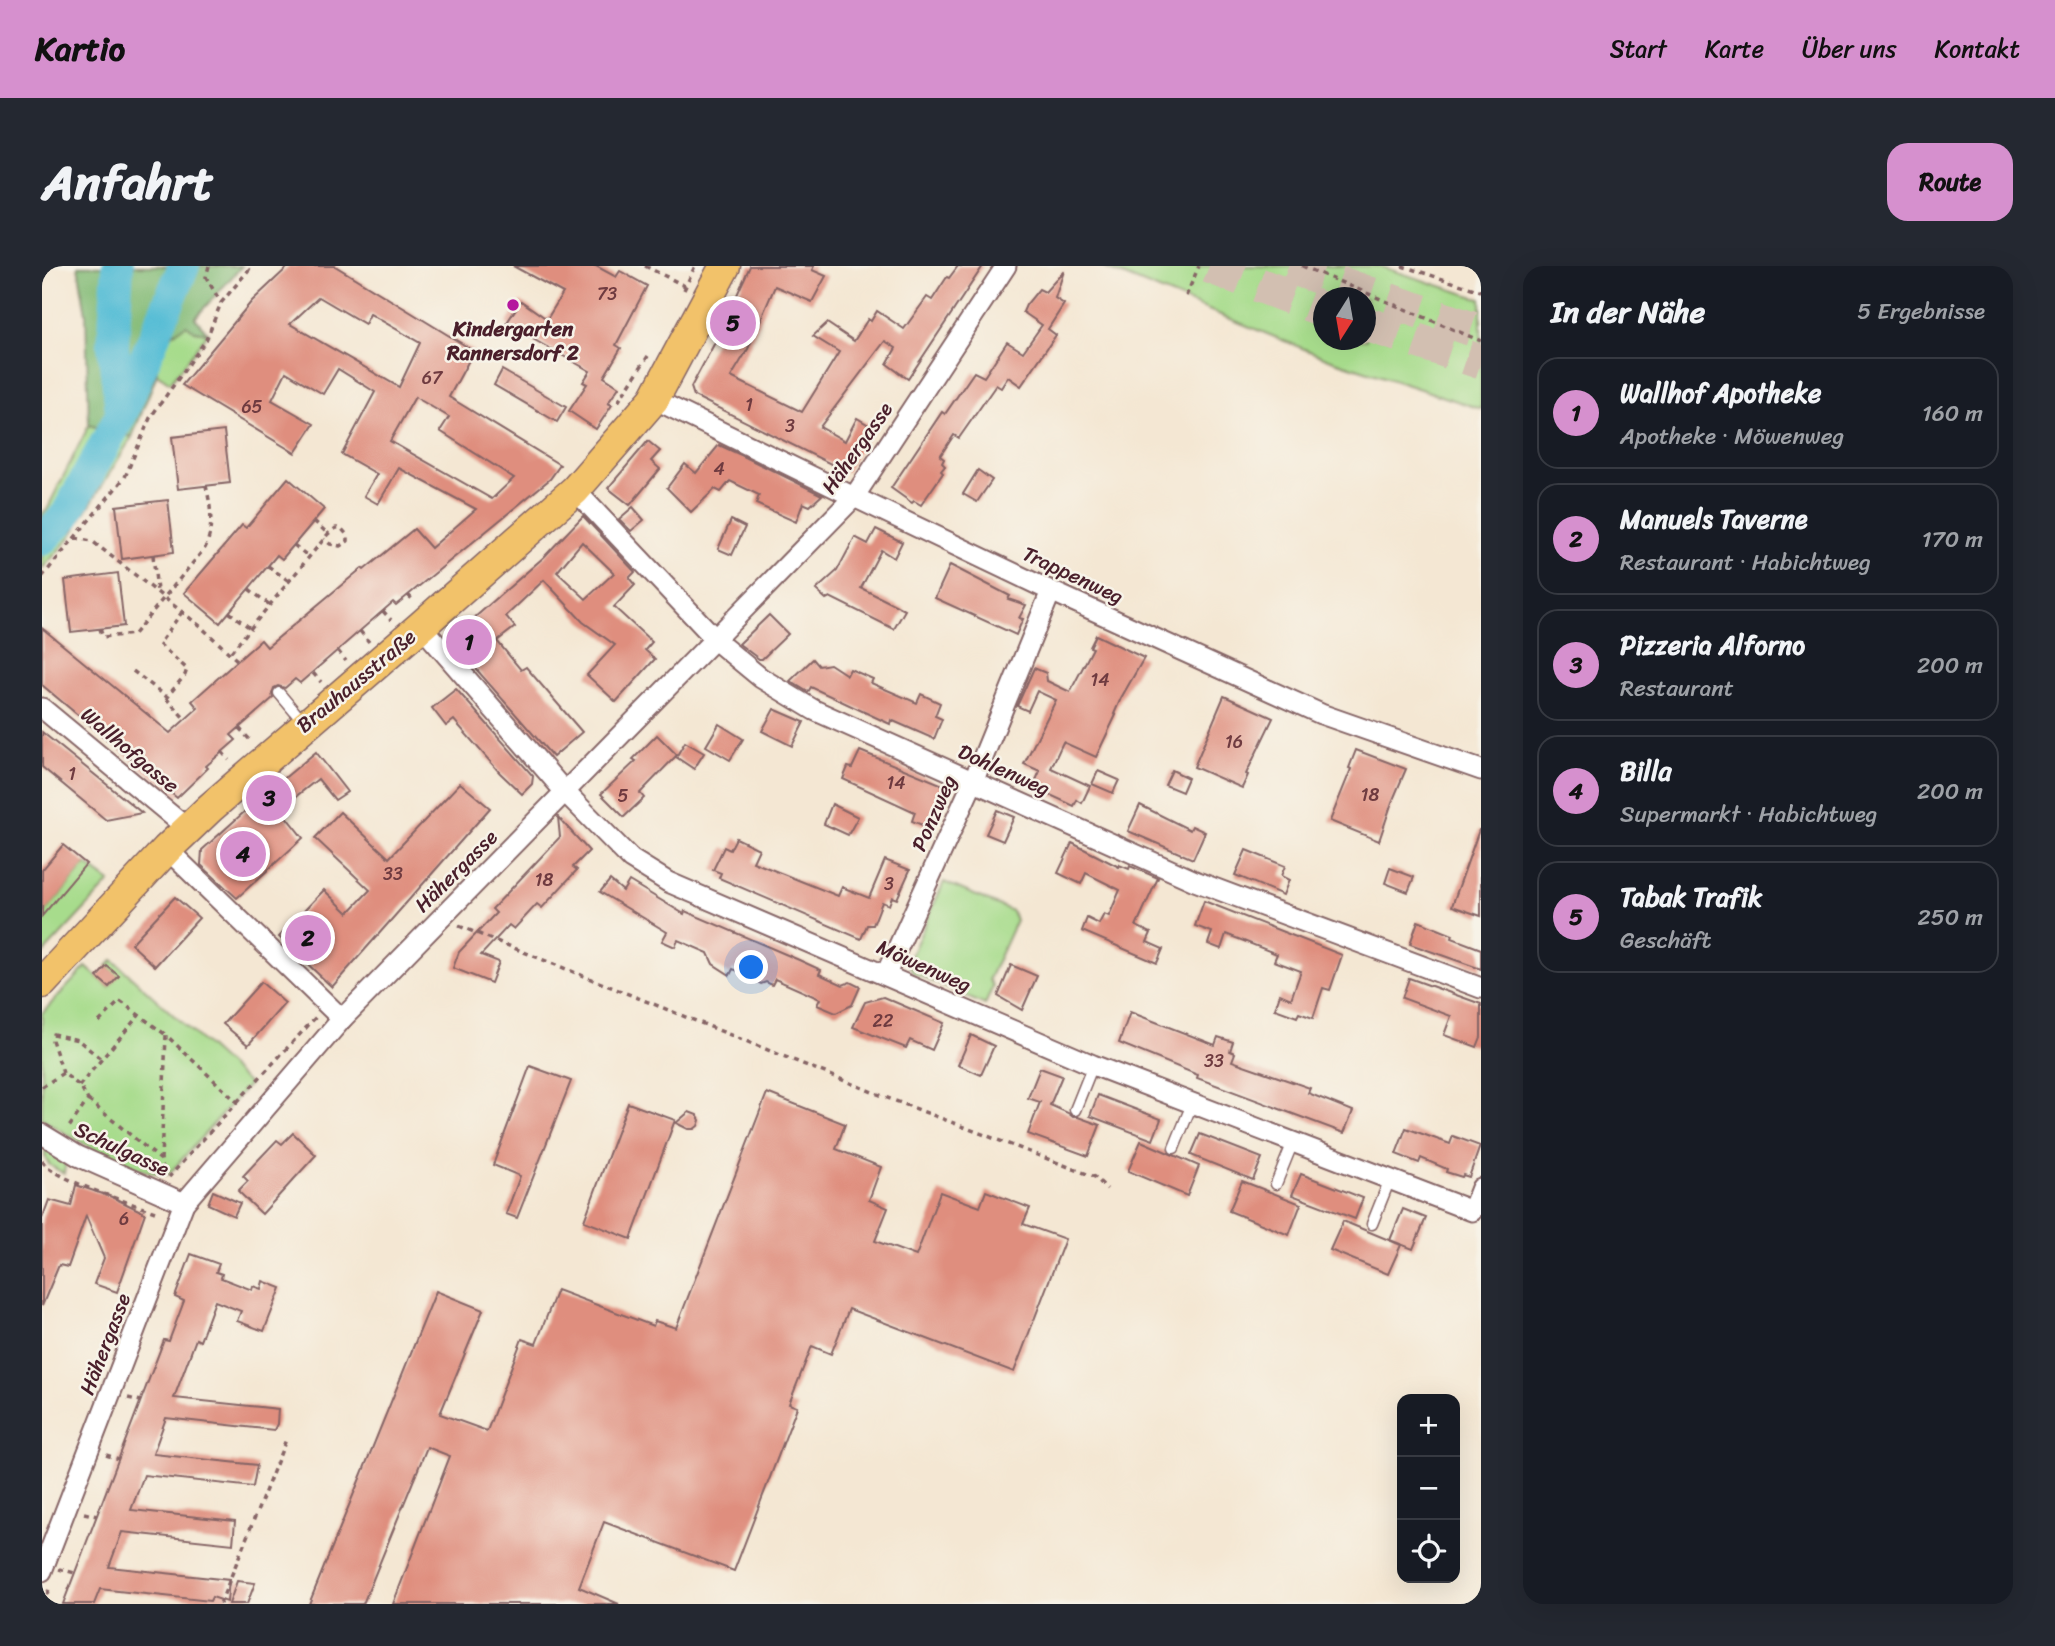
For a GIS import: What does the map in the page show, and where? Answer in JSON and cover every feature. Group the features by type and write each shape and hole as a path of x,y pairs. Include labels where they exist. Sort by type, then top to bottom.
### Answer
{"main road":[{"name":"Brauhausstraße","path":"42,983 177,839 305,724 409,617 575,490 654,399 725,266"}],"street":[{"name":"Hähergasse","path":"51,1573 184,1203 342,1019 854,497 1006,266"},
{"name":"Trappenweg","path":"654,399 1051,590 1321,713 1481,770"},
{"name":"Dohlenweg","path":"575,490 715,639 761,678 814,710 1195,881 1481,988"},
{"name":"Ponzweg","path":"886,974 973,782 1051,590"},
{"name":"Möwenweg","path":"409,617 565,792 631,859 668,882 1093,1065 1472,1211 1481,1188"},
{"name":"Wallhofgasse","path":"43,711 177,839 342,1019"},
{"name":"Schulgasse","path":"42,1134 78,1157 184,1203"}],"lane":[{"path":"279,693 305,724"},
{"path":"1075,1110 1093,1065"},
{"path":"1174,1148 1192,1104"},
{"path":"1276,1184 1293,1142"},
{"path":"1372,1224 1390,1179"}],"path":[{"path":"209,266 206,277 221,303"},
{"path":"42,577 125,477 150,418 206,341 221,303 252,266"},
{"path":"645,266 685,286"},
{"path":"1186,296 1199,266"},
{"path":"1302,266 1481,341"},
{"path":"1402,266 1481,291"},
{"path":"100,629 103,637 134,634 205,548 210,538 206,486"},
{"path":"314,521 328,534"},
{"path":"231,652 328,534 341,528 348,536 348,541 340,546 324,540"},
{"path":"75,538 92,541 231,652 238,661"},
{"path":"293,545 309,557"},
{"path":"153,555 158,593"},
{"path":"268,566 289,581"},
{"path":"249,589 270,605"},
{"path":"383,611 409,617 408,595"},
{"path":"165,697 187,673 185,666 159,644 181,612"},
{"path":"229,612 250,628"},
{"path":"360,631 369,642"},
{"path":"338,651 346,661"},
{"path":"133,671 165,697 186,719"},
{"path":"313,673 321,682"},
{"path":"239,728 252,742"},
{"path":"222,752 230,762"},
{"path":"441,918 880,1095 1095,1177 1107,1189"},
{"path":"99,1022 120,1001 166,1035 237,1102"},
{"path":"166,1035 162,1160 165,1182 315,1018 319,1013 318,1009"},
{"path":"79,1086 139,1015"},
{"path":"102,1059 78,1040 53,1034 52,1041 63,1073 79,1086 88,1100 162,1160"},
{"path":"42,1087 63,1073"},
{"path":"63,1136 88,1100"},
{"path":"42,1161 54,1171 74,1181 155,1212"},
{"path":"122,1397 141,1401"},
{"path":"220,1604 287,1437"},
{"path":"100,1453 119,1459"},
{"path":"79,1511 97,1516"},
{"path":"44,1604 51,1573 75,1573"}],"green space":[{"path":"78,266 242,266 195,318 208,333 195,331 186,325 163,345 157,358 157,374 132,437 89,425 86,314"},
{"path":"1100,266 1379,266 1481,299 1481,409 1329,359"},
{"path":"186,325 195,331 208,333 170,383 157,374 157,358 167,339"},
{"path":"89,425 132,437 69,539 42,569 42,514"},
{"path":"86,864 110,882 42,955 42,916"},
{"path":"944,882 1012,911 1016,920 989,979 993,986 985,1005 913,973 908,962"},
{"path":"113,960 249,1084 169,1174 123,1163 42,1118 42,1013 86,967 109,987 118,976 107,966"},
{"path":"46,1147 66,1162 64,1173 49,1164 45,1157"}],"building":[{"path":"289,266 335,266 474,351 449,397 560,465 550,479 396,605 393,602 300,683 295,679 285,688 274,688 273,698 231,735 236,740 206,766 208,768 177,798 42,685 42,628 170,733 198,708 192,701 261,640 267,647 362,568 364,570 414,529 431,548 476,509 399,468 378,504 364,496 377,474 342,454 375,392 338,369 323,394 286,372 272,400 314,424 295,453 182,385 252,301","holes":["319,297 365,324 370,314 420,343 399,387 290,324","415,397 449,417 440,431 514,478 492,499 390,441"]},
{"path":"513,266 596,266 616,277 620,271 647,286 616,345 621,348 604,377 619,387 608,403 612,405 596,429 569,411 587,384 583,382 590,371 506,324 521,301 547,319 563,293"},
{"path":"750,266 814,266 812,270 826,276 812,302 775,286 748,349 731,377 802,412 839,352 813,336 827,323 854,341 868,319 871,321 877,311 904,329 927,297 932,300 958,266 983,266 908,379 887,364 896,348 885,341 820,427 845,441 857,418 872,427 847,472 694,396 691,387 719,335"},
{"path":"1064,271 1055,298 1064,304 1048,329 1056,335 1021,386 1008,377 1001,388 996,385 959,438 954,435 940,456 944,459 942,463 945,466 941,471 943,473 921,505 914,501 912,503 891,488 942,412 945,414 974,372 984,377 1007,342 1023,352 1042,325 1023,312 1026,305 1039,289 1045,292"},
{"path":"502,370 566,407 557,422 494,385"},
{"path":"224,431 230,483 178,489 172,437"},
{"path":"648,441 660,451 651,461 660,469 630,505 608,488"},
{"path":"719,445 822,495 810,506 803,503 796,522 756,504 759,495 730,481 721,492 715,489 691,512 667,488 685,464 696,473"},
{"path":"978,470 992,480 977,502 963,494"},
{"path":"288,478 324,509 282,559 277,555 220,623 184,593 242,525 246,528"},
{"path":"168,500 174,552 122,559 116,506"},
{"path":"633,507 644,520 631,531 619,519"},
{"path":"583,516 635,572 629,578 635,585 614,607 652,642 645,650 655,659 616,702 587,675 615,645 583,622 544,580 506,616 515,627 497,641 521,670 526,667 582,732 553,757 450,639 544,557","holes":["582,542 614,573 586,599 557,572"]},
{"path":"731,520 745,527 732,555 718,549"},
{"path":"876,529 902,542 894,558 881,550 861,588 905,610 894,629 830,597 826,599 816,590 837,571 855,537 868,544"},
{"path":"950,565 1010,596 1008,599 1026,605 1019,618 1023,619 1016,635 935,598"},
{"path":"118,573 124,626 71,632 65,580"},
{"path":"769,615 788,634 759,659 739,644"},
{"path":"1096,635 1144,658 1121,698 1096,757 1063,742 1051,768 1090,786 1082,803 1077,800 1074,806 1033,787 1040,771 1024,764 1056,700 1037,691 1028,711 1017,706 1034,668 1046,673 1047,681 1070,692 1093,648 1090,647"},
{"path":"813,659 819,666 830,664 847,675 850,669 873,679 871,683 917,703 921,694 940,703 935,716 942,719 934,739 891,720 890,724 811,687 808,692 790,681"},
{"path":"456,689 533,776 532,784 522,794 454,720 446,726 432,708"},
{"path":"1224,696 1273,718 1242,788 1194,767"},
{"path":"774,709 804,722 792,746 762,731"},
{"path":"719,724 743,739 730,760 706,746"},
{"path":"42,732 142,813 106,820 42,767"},
{"path":"657,735 677,755 640,793 644,798 624,817 601,794 636,761 633,759"},
{"path":"685,742 704,753 694,769 676,757"},
{"path":"1356,750 1406,769 1379,841 1330,821"},
{"path":"860,751 948,787 930,828 912,821 915,812 843,779"},
{"path":"316,752 347,792 335,800 318,779 280,809 303,838 237,898 201,865 202,850"},
{"path":"1172,770 1188,778 1182,792 1165,785"},
{"path":"1098,771 1119,780 1113,793 1092,784"},
{"path":"460,783 490,808 332,987 279,937 324,890 348,913 370,890 315,838 340,812 389,858"},
{"path":"832,804 858,817 848,835 824,824"},
{"path":"1140,805 1190,830 1192,826 1205,832 1193,859 1128,831"},
{"path":"997,810 1014,817 1003,841 986,834"},
{"path":"558,817 589,851 573,867 577,870 542,908 537,904 514,929 509,925 481,955 499,962 491,983 453,968 459,952 496,913 492,909 560,837"},
{"path":"1481,830 1481,916 1452,906"},
{"path":"736,838 759,849 753,862 838,896 842,887 869,898 885,860 910,870 897,899 892,897 889,905 882,902 873,925 867,925 861,939 719,878 721,873 713,870 724,847 730,850"},
{"path":"1072,843 1119,867 1129,869 1130,866 1158,878 1136,926 1151,933 1147,942 1163,949 1157,963 1082,931 1087,918 1099,924 1104,914 1109,916 1120,890 1086,873 1081,884 1058,873"},
{"path":"63,845 86,864 42,916 42,870"},
{"path":"1246,850 1285,866 1281,876 1289,880 1283,895 1235,875"},
{"path":"1390,868 1414,877 1408,892 1385,883"},
{"path":"610,880 623,891 629,881 684,914 685,911 799,960 821,970 819,974 843,985 850,982 860,987 852,1005 836,1013 817,1005 820,999 775,979 772,985 766,982 761,984 754,980 754,977 733,969 730,975 713,964 708,953 678,940 675,947 662,941 667,932 600,892"},
{"path":"175,897 199,918 155,966 131,944"},
{"path":"1204,901 1342,955 1330,990 1323,988 1313,1018 1299,1013 1297,1017 1275,1009 1280,994 1291,999 1301,971 1274,961 1277,954 1226,934 1221,949 1208,944 1212,932 1195,926"},
{"path":"1418,921 1481,949 1481,969 1410,944"},
{"path":"1011,965 1037,976 1022,1010 998,996"},
{"path":"107,966 119,976 109,987 97,977"},
{"path":"1409,978 1481,1004 1481,1037 1477,1047 1444,1035 1451,1016 1402,998"},
{"path":"261,982 285,1003 248,1045 223,1024"},
{"path":"883,997 944,1023 932,1050 910,1040 906,1048 853,1027 865,1002"},
{"path":"1130,1012 1215,1045 1218,1037 1233,1042 1230,1051 1235,1053 1232,1061 1310,1088 1308,1093 1353,1111 1344,1133 1197,1078 1198,1075 1119,1043"},
{"path":"971,1035 994,1046 981,1075 958,1065"},
{"path":"530,1066 571,1081 517,1218 506,1214 520,1176 493,1165"},
{"path":"1040,1068 1062,1076 1050,1105 1073,1117 1100,1125 1088,1156 1028,1134 1040,1102 1028,1098"},
{"path":"767,1093 845,1124 836,1149 881,1167 869,1200 888,1208 875,1241 916,1256 940,1192 980,1207 986,1191 1030,1208 1023,1224 1065,1239 1014,1372 849,1309 831,1354 812,1346 789,1404 797,1407 734,1571 604,1522 579,1587 619,1604 393,1604 450,1456 427,1447 363,1604 309,1604 436,1291 483,1310 440,1414 487,1431 522,1339 536,1344 557,1290 653,1326 655,1321 676,1328"},
{"path":"1098,1095 1161,1119 1153,1140 1090,1116"},
{"path":"628,1103 675,1120 631,1239 584,1221"},
{"path":"689,1112 697,1115 700,1120 694,1129 676,1123"},
{"path":"1406,1128 1450,1144 1453,1136 1480,1146 1469,1177 1446,1172 1447,1169 1421,1158 1419,1163 1396,1154"},
{"path":"293,1133 316,1155 262,1214 238,1191 248,1181 243,1176 277,1140 282,1144"},
{"path":"1200,1134 1262,1158 1253,1180 1191,1155"},
{"path":"1141,1141 1199,1166 1187,1196 1128,1171"},
{"path":"1301,1174 1363,1198 1355,1219 1292,1195"},
{"path":"1242,1181 1301,1204 1289,1235 1229,1211"},
{"path":"76,1185 112,1197 145,1213 117,1292 94,1284 104,1258 86,1216 68,1267 59,1265 42,1306 42,1219 49,1200 71,1206"},
{"path":"213,1191 240,1203 234,1216 208,1204"},
{"path":"1403,1209 1426,1218 1413,1249 1390,1240"},
{"path":"1343,1221 1401,1245 1388,1274 1330,1250"},
{"path":"191,1254 219,1264 216,1272 222,1274 221,1278 252,1290 253,1286 261,1289 263,1281 281,1288 264,1331 237,1321 241,1311 215,1301 200,1341 196,1339 174,1398 278,1409 277,1424 274,1430 166,1418 153,1454 257,1465 253,1487 144,1475 131,1510 235,1521 233,1544 122,1532 109,1567 229,1580 227,1602 212,1597 210,1601 100,1589 94,1604 63,1604 164,1340 169,1341 184,1301 175,1297"},
{"path":"237,1581 255,1583 247,1604 229,1604"}],"waterway":[{"path":"118,266 113,346 121,411"},
{"path":"42,540 66,515 122,413 184,266"}],"tunnel":[{"path":"1209,266 1313,306"},
{"path":"1288,266 1481,332"},
{"path":"1376,327 1481,362"}],"place":[{"name":"Kindergarten Rannersdorf 2","path":"513,305"},
{"name":"Tabak Trafik","path":"733,323"},
{"name":"Wallhof Apotheke","path":"469,642"},
{"name":"Pizzeria Alforno","path":"269,798"},
{"name":"Billa","path":"243,854"},
{"name":"Manuels Taverne","path":"308,938"}]}
